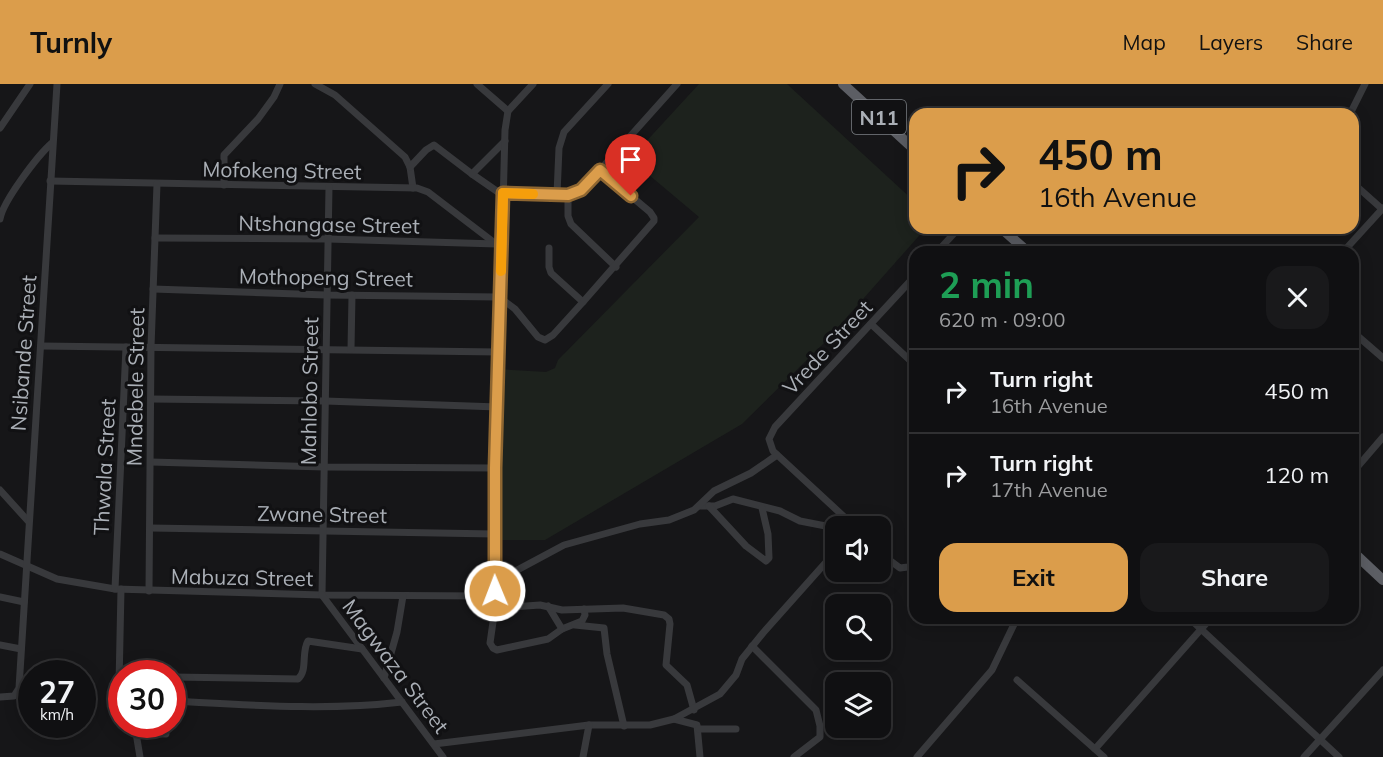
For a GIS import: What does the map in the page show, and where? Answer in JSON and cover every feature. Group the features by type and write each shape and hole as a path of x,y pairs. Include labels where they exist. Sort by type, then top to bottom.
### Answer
{"highway":[{"name":"N11","path":"843,84 909,144"},
{"path":"1008,234 1021,246"},
{"path":"1359,558 1383,580"}],"street":[{"path":"0,128 30,84"},
{"name":"Nsibande Street","path":"0,697 10,697 16,694 19,688 57,84"},
{"path":"224,185 224,155 254,125 274,97 280,84"},
{"path":"315,84 343,102 403,154 410,166 412,188"},
{"path":"477,84 508,111"},
{"path":"533,84 508,111 505,141 499,244 495,582 491,594 495,608 490,643 497,650 542,641 584,618 584,609"},
{"path":"557,194 559,148 564,132 608,84"},
{"path":"410,166 434,144 494,190 503,193 568,195 581,190 677,84"},
{"path":"1353,108 1365,84"},
{"path":"471,174 505,141"},
{"path":"0,219 14,192 52,143"},
{"path":"499,297 515,309 535,334 543,340 553,335 653,223 654,218 646,208 600,170"},
{"name":"Mofokeng Street","path":"50,181 412,188 428,192 499,244"},
{"name":"Mndebele Street","path":"149,591 151,347 157,184"},
{"name":"Mahlobo Street","path":"322,595 329,188"},
{"path":"1348,246 1382,209 1359,188"},
{"path":"568,195 568,216 571,224 616,267"},
{"path":"942,246 954,234"},
{"name":"Ntshangase Street","path":"155,238 328,239 499,244"},
{"path":"549,248 551,273 583,302"},
{"name":"Vrede Street","path":"777,456 769,443 770,434 775,427 909,283"},
{"name":"Mothopeng Street","path":"153,289 326,295 499,297"},
{"path":"351,349 352,295"},
{"path":"872,324 909,359"},
{"path":"1359,338 1383,358"},
{"path":"41,346 498,352"},
{"name":"Thwala Street","path":"120,660 118,589 126,346"},
{"path":"151,399 325,401 498,407"},
{"path":"1359,465 1383,437"},
{"path":"495,582 564,545 640,524 669,520 694,510 714,491 751,473 777,456 840,516"},
{"path":"151,462 324,467 495,468"},
{"path":"0,490 28,521"},
{"path":"700,506 709,507 731,499 780,511 800,521 825,526"},
{"path":"709,507 746,546 766,561 769,558 770,544 762,508"},
{"name":"Zwane Street","path":"150,528 494,534"},
{"name":"Mabuza Street","path":"0,554 57,579 118,589 322,595 491,594"},
{"path":"891,562 897,567 909,566"},
{"path":"434,744 589,725 650,724 674,719 694,710 720,694 736,675 738,666 752,646 825,563"},
{"name":"Magwaza Street","path":"322,595 443,757"},
{"path":"384,678 397,632 403,596"},
{"path":"0,597 24,602"},
{"path":"495,608 540,605 562,610 630,608 667,617 670,630 666,663 687,686 694,710"},
{"path":"548,606 562,629"},
{"path":"919,756 992,670 1014,624"},
{"path":"1196,624 1339,757"},
{"path":"1095,749 1206,624"},
{"path":"574,625 604,628 607,654 624,726"},
{"path":"186,677 294,680 301,677 303,673 308,641 362,649"},
{"path":"0,645 21,649"},
{"path":"752,646 810,704 818,716 820,737 794,757"},
{"path":"1304,757 1383,670"},
{"path":"1017,680 1104,757"},
{"path":"186,702 304,706 365,706 402,702"},
{"path":"674,719 696,723 699,729 700,757"},
{"path":"583,757 589,725"},
{"path":"699,729 736,729"},
{"path":"137,738 140,757"}],"shaded area":[{"path":"699,84 787,84 909,196 909,234 921,234 824,343 742,424 545,540 494,540 496,369 546,372 555,368 558,360 699,217 630,159"}],"slow traffic":[{"path":"501,271 503,193 533,194"}],"route":[{"path":"495,591 495,468 503,193 568,195 577,193 600,170 631,196"}]}
